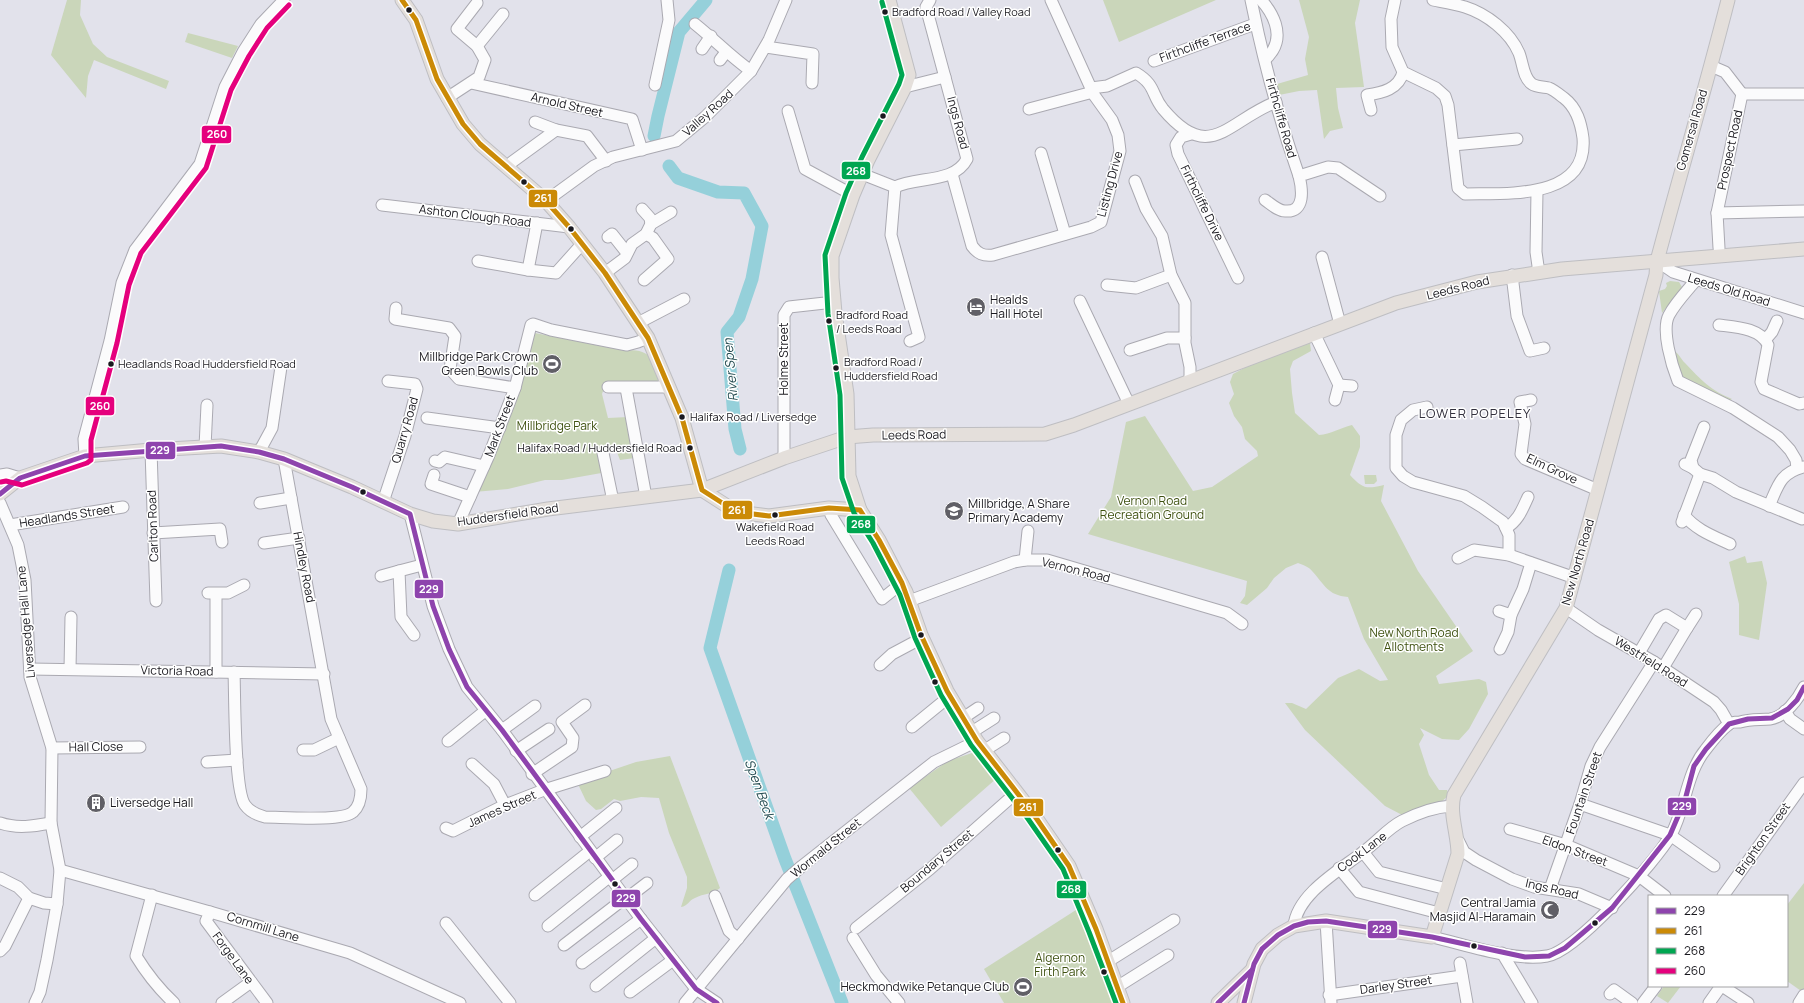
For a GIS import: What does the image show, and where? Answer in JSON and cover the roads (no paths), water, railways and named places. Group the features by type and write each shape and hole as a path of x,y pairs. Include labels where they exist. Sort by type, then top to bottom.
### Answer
{"main road":[{"path":"402,0 416,20 437,79 463,124 476,139 546,201 569,227 605,273 648,338 682,418 702,490 728,506 750,514 769,516 829,508 860,510"},
{"path":"880,0 906,61"},
{"path":"889,0 909,75 905,87 853,195 832,256 834,302 847,394 849,476 860,510 879,540 902,583 922,638 950,696 978,741 1017,792 1069,866 1123,1003"},
{"name":"Gomersal Road","path":"1657,261 1680,171 1711,66 1728,0"},
{"name":"Leeds Road","path":"702,490 784,458 847,437 873,435 1045,434 1074,425 1314,333 1401,302 1477,282 1512,275 1562,269 1804,249"},
{"name":"New North Road","path":"1451,806 1459,784 1566,608 1656,275 1657,261"},
{"name":"Huddersfield Road","path":"0,494 20,478 85,456 221,446 259,452 284,459 355,488 410,514 433,521 458,524 614,501 702,490"},
{"path":"1244,1003 1252,970 1262,949 1278,935 1294,926 1308,922 1326,921 1432,937 1458,854 1458,840 1451,806"},
{"path":"1218,1003 1252,970"}],"street":[{"path":"85,456 84,439 110,341 122,284 135,250 200,164 225,87 243,52 261,24 283,0"},
{"path":"655,85 669,20 666,0"},
{"name":"Valley Road","path":"546,201 594,166 642,150 676,141 714,108 751,71 766,47 786,0"},
{"name":"Ings Road","path":"930,0 926,7 967,159 964,165 952,174"},
{"name":"Listing Drive","path":"952,174 972,246 977,252 985,256 1065,234 1101,222 1120,151 1118,135 1112,120 1092,90 1080,67 1051,0"},
{"name":"Firthcliffe Road","path":"1251,0 1255,24 1276,102 1302,188 1302,198 1295,208 1285,212 1277,209 1265,200"},
{"path":"1261,0 1272,15 1276,34 1275,46 1268,58 1265,59"},
{"path":"1395,0 1391,19 1392,48 1403,72 1436,88 1445,96 1448,105 1458,188 1466,194 1537,191 1552,187 1566,179 1574,170 1581,158 1583,142 1582,128 1576,111 1565,99 1551,89 1532,84 1527,79 1519,52 1506,34 1492,21 1465,7 1433,0"},
{"path":"447,98 479,77 484,60 477,46 457,29 477,3"},
{"path":"477,46 503,14"},
{"path":"696,24 711,36 723,56 751,71"},
{"name":"Firthcliffe Terrace","path":"1154,61 1255,24"},
{"path":"702,49 711,36"},
{"path":"766,47 813,54 811,83"},
{"name":"Prospect Road","path":"1711,66 1725,72 1742,94 1717,213 1719,248"},
{"path":"1371,110 1367,95 1378,93 1396,85 1401,79 1403,72"},
{"path":"1029,108 1107,86 1136,73 1149,82 1162,107 1175,122 1191,134 1201,137 1215,135 1229,129 1261,108 1276,102"},
{"path":"905,87 945,77"},
{"name":"Arnold Street","path":"471,83 632,119 642,150"},
{"path":"1742,94 1804,94"},
{"path":"788,111 805,169 853,195"},
{"path":"535,122 556,130 587,136 606,161"},
{"path":"508,168 512,162 556,130"},
{"name":"Firthcliffe Drive","path":"1191,134 1181,137 1176,145 1178,154 1238,278"},
{"path":"1453,145 1517,139"},
{"path":"1041,153 1065,234"},
{"path":"1299,176 1328,167 1338,168 1380,196"},
{"path":"862,174 895,187 904,183 952,174"},
{"path":"1135,181 1146,209 1162,236 1171,275 1184,303 1185,338 1190,381"},
{"path":"895,187 890,234 919,338 910,341"},
{"path":"1537,191 1536,252 1538,273"},
{"name":"Ashton Clough Road","path":"382,205 569,227"},
{"path":"642,209 650,218 651,224"},
{"path":"1717,213 1804,211"},
{"path":"605,273 625,258 632,244 646,234 651,224 671,212"},
{"path":"528,270 537,223"},
{"path":"608,237 612,234 627,253"},
{"path":"644,280 671,259 653,238 646,234"},
{"path":"478,261 528,270 556,273 582,244"},
{"path":"1322,257 1340,324"},
{"name":"Leeds Old Road","path":"1657,261 1673,272 1804,313"},
{"path":"1107,285 1136,288 1171,275"},
{"path":"1512,275 1517,316 1530,351 1544,348"},
{"path":"1696,280 1668,316 1666,330 1678,381 1733,408 1778,437 1790,450 1801,467 1785,474 1779,483 1770,506"},
{"path":"638,323 684,299"},
{"path":"1080,301 1129,404"},
{"name":"Holme Street","path":"784,458 784,315 789,307 834,302"},
{"path":"396,308 395,319 449,328 455,336 450,369 459,379 515,388"},
{"path":"1766,340 1777,321"},
{"name":"Mark Street","path":"458,524 500,428 515,388 531,324 551,330 626,345 648,338"},
{"path":"1719,324 1761,335 1766,340 1768,345 1761,382 1764,389 1799,404 1804,404"},
{"path":"1314,333 1339,385 1336,400"},
{"path":"1130,350 1167,338 1185,338"},
{"path":"259,452 272,428 282,367"},
{"name":"Quarry Road","path":"383,502 405,436 417,389 415,384 388,381"},
{"path":"1339,385 1352,386"},
{"path":"608,387 669,387"},
{"path":"626,388 646,497"},
{"name":"Elm Grove","path":"1531,400 1520,402 1525,424 1521,454 1525,459 1598,490"},
{"path":"205,447 207,405"},
{"path":"1427,407 1413,410 1401,420 1396,435 1396,468 1402,476 1413,482 1464,496 1503,522 1509,535 1509,555"},
{"path":"427,418 500,428"},
{"path":"1704,427 1691,460 1692,469 1683,519 1702,531 1730,544"},
{"name":"Carlton Road","path":"151,450 156,601"},
{"path":"603,453 614,501"},
{"path":"435,460 440,462 445,457 484,466"},
{"name":"Hindley Road","path":"234,672 237,760 240,787 244,804 253,814 265,817 342,818 354,812 360,801 361,789 331,718 284,459"},
{"path":"1692,469 1713,478 1736,492 1802,519"},
{"path":"0,475 7,474 20,478"},
{"path":"434,475 431,484 470,497"},
{"path":"1506,528 1513,524 1519,516 1528,497"},
{"path":"260,502 291,498"},
{"name":"Liversedge Hall Lane","path":"0,503 18,545 24,580 30,677 52,748 51,823 60,870 57,904 47,960 35,1003"},
{"name":"Headlands Street","path":"10,525 124,507"},
{"path":"829,508 831,515 882,599 902,583"},
{"path":"410,514 433,606 449,649 467,687 502,730 532,774 641,920 696,989 717,1003"},
{"path":"153,533 220,529 222,542"},
{"path":"1025,560 1028,531"},
{"path":"264,543 299,538"},
{"path":"1458,558 1474,550 1509,555 1575,578"},
{"name":"Vernon Road","path":"909,601 1014,562 1025,560 1048,560 1228,613 1242,624"},
{"path":"1500,649 1508,632 1512,615 1532,562"},
{"path":"381,576 422,564"},
{"path":"399,570 401,617 414,635"},
{"path":"216,672 212,593 228,593 244,585"},
{"name":"Westfield Road","path":"1566,608 1598,630 1659,665 1714,702 1721,710 1729,724"},
{"path":"1499,611 1512,615"},
{"name":"Fountain Street","path":"1550,888 1580,804 1591,766 1600,747 1696,614"},
{"path":"1639,653 1658,619 1663,616 1666,615 1687,628"},
{"path":"70,670 71,617"},
{"path":"880,665 892,654 922,638"},
{"name":"Victoria Road","path":"30,669 324,674"},
{"path":"1432,937 1525,957 1549,956 1565,948 1612,908 1639,876 1670,835 1685,800 1694,766 1706,749 1729,724 1748,719 1772,718 1785,711 1797,700 1804,687"},
{"path":"912,727 950,696"},
{"path":"532,774 572,747 573,738 562,722 585,705"},
{"path":"502,730 535,706"},
{"path":"963,718 978,708"},
{"path":"448,740 485,711"},
{"path":"1785,711 1790,719 1804,728"},
{"path":"978,741 994,718"},
{"path":"516,751 549,729"},
{"path":"303,750 314,750 339,738"},
{"path":"978,741 1004,738"},
{"name":"Wormald Street","path":"685,1003 788,879 802,866 934,762 978,741"},
{"name":"Hall Close","path":"52,748 140,747"},
{"path":"207,762 237,760"},
{"path":"472,764 494,784 505,805"},
{"name":"James Street","path":"446,828 453,831 505,805 544,790 605,771"},
{"name":"Brighton Street","path":"1724,895 1804,783"},
{"name":"Boundary Street","path":"899,1003 876,975 854,933 930,869 1017,792"},
{"path":"1580,804 1670,835 1714,866"},
{"name":"Cook Lane","path":"1294,926 1295,916 1304,901 1339,868 1363,852 1401,822 1436,807 1451,806"},
{"path":"580,837 616,808"},
{"path":"0,824 10,827 29,827 51,823"},
{"name":"Eldon Street","path":"1510,829 1566,845 1639,876 1664,895"},
{"path":"535,895 592,854 617,840"},
{"name":"Ings Road","path":"1458,840 1464,852 1512,879 1534,887 1550,888 1579,894 1612,908"},
{"path":"1363,852 1378,872 1447,889"},
{"path":"548,926 632,864"},
{"path":"1339,868 1359,892 1439,913"},
{"name":"Cornmill Lane","path":"60,870 152,895 350,953 460,1003"},
{"path":"0,878 18,887 30,898 44,903 57,904"},
{"path":"564,945 647,882"},
{"path":"152,895 136,956 146,973 160,990 174,1003"},
{"path":"715,896 729,931 738,939"},
{"path":"0,950 5,946 30,898"},
{"name":"Forge Lane","path":"210,912 206,922 267,1003"},
{"path":"582,963 641,920"},
{"path":"1108,962 1174,920"},
{"path":"1326,921 1330,999"},
{"path":"446,923 510,1003"},
{"path":"596,986 656,938"},
{"path":"1502,953 1532,1003"},
{"path":"1117,987 1168,955"},
{"path":"630,992 673,960"},
{"path":"1460,963 1467,1003"},
{"name":"Darley Street","path":"1330,999 1462,976"},
{"path":"222,1003 251,982"},
{"path":"1643,1003 1655,987"},
{"path":"1709,1003 1721,987"},
{"path":"1724,987 1748,1003"},
{"path":"1610,994 1614,990 1632,1003"},
{"path":"1799,1003 1804,995"}],"waterway":[{"name":"River Spen","path":"654,136 679,32 706,0"},
{"name":"River Spen","path":"669,166 678,178 718,192 744,193 762,226 752,279 739,317 727,332 735,429 740,449"},
{"name":"Spen Beck","path":"729,570 710,648 785,859 842,1003"}],"place":[{"name":"Bradford Road / Valley Road","path":"885,12"},
{"name":"Healds Hall Hotel","path":"976,307"},
{"name":"Bradford Road / Leeds Road","path":"829,321"},
{"name":"Headlands Road Huddersfield Road","path":"111,364"},
{"name":"Millbridge Park Crown Green Bowls Club","path":"552,364"},
{"name":"Bradford Road / Huddersfield Road","path":"836,368"},
{"name":"Halifax Road / Liversedge","path":"682,417"},
{"name":"Halifax Road / Huddersfield Road","path":"690,448"},
{"name":"Millbridge, A Share Primary Academy","path":"954,511"},
{"name":"Wakefield Road Leeds Road","path":"775,515"},
{"name":"Liversedge Hall","path":"96,803"},
{"name":"Central Jamia Masjid Al-Haramain","path":"1550,910"},
{"name":"Heckmondwike Petanque Club","path":"1023,987"}],"district":[{"name":"LOWER POPELEY","path":"1475,413"}],"park label":[{"name":"Millbridge Park","path":"557,426"},
{"name":"Vernon Road Recreation Ground","path":"1152,508"},
{"name":"New North Road Allotments","path":"1414,640"},
{"name":"Algernon Firth Park","path":"1060,965"}]}
